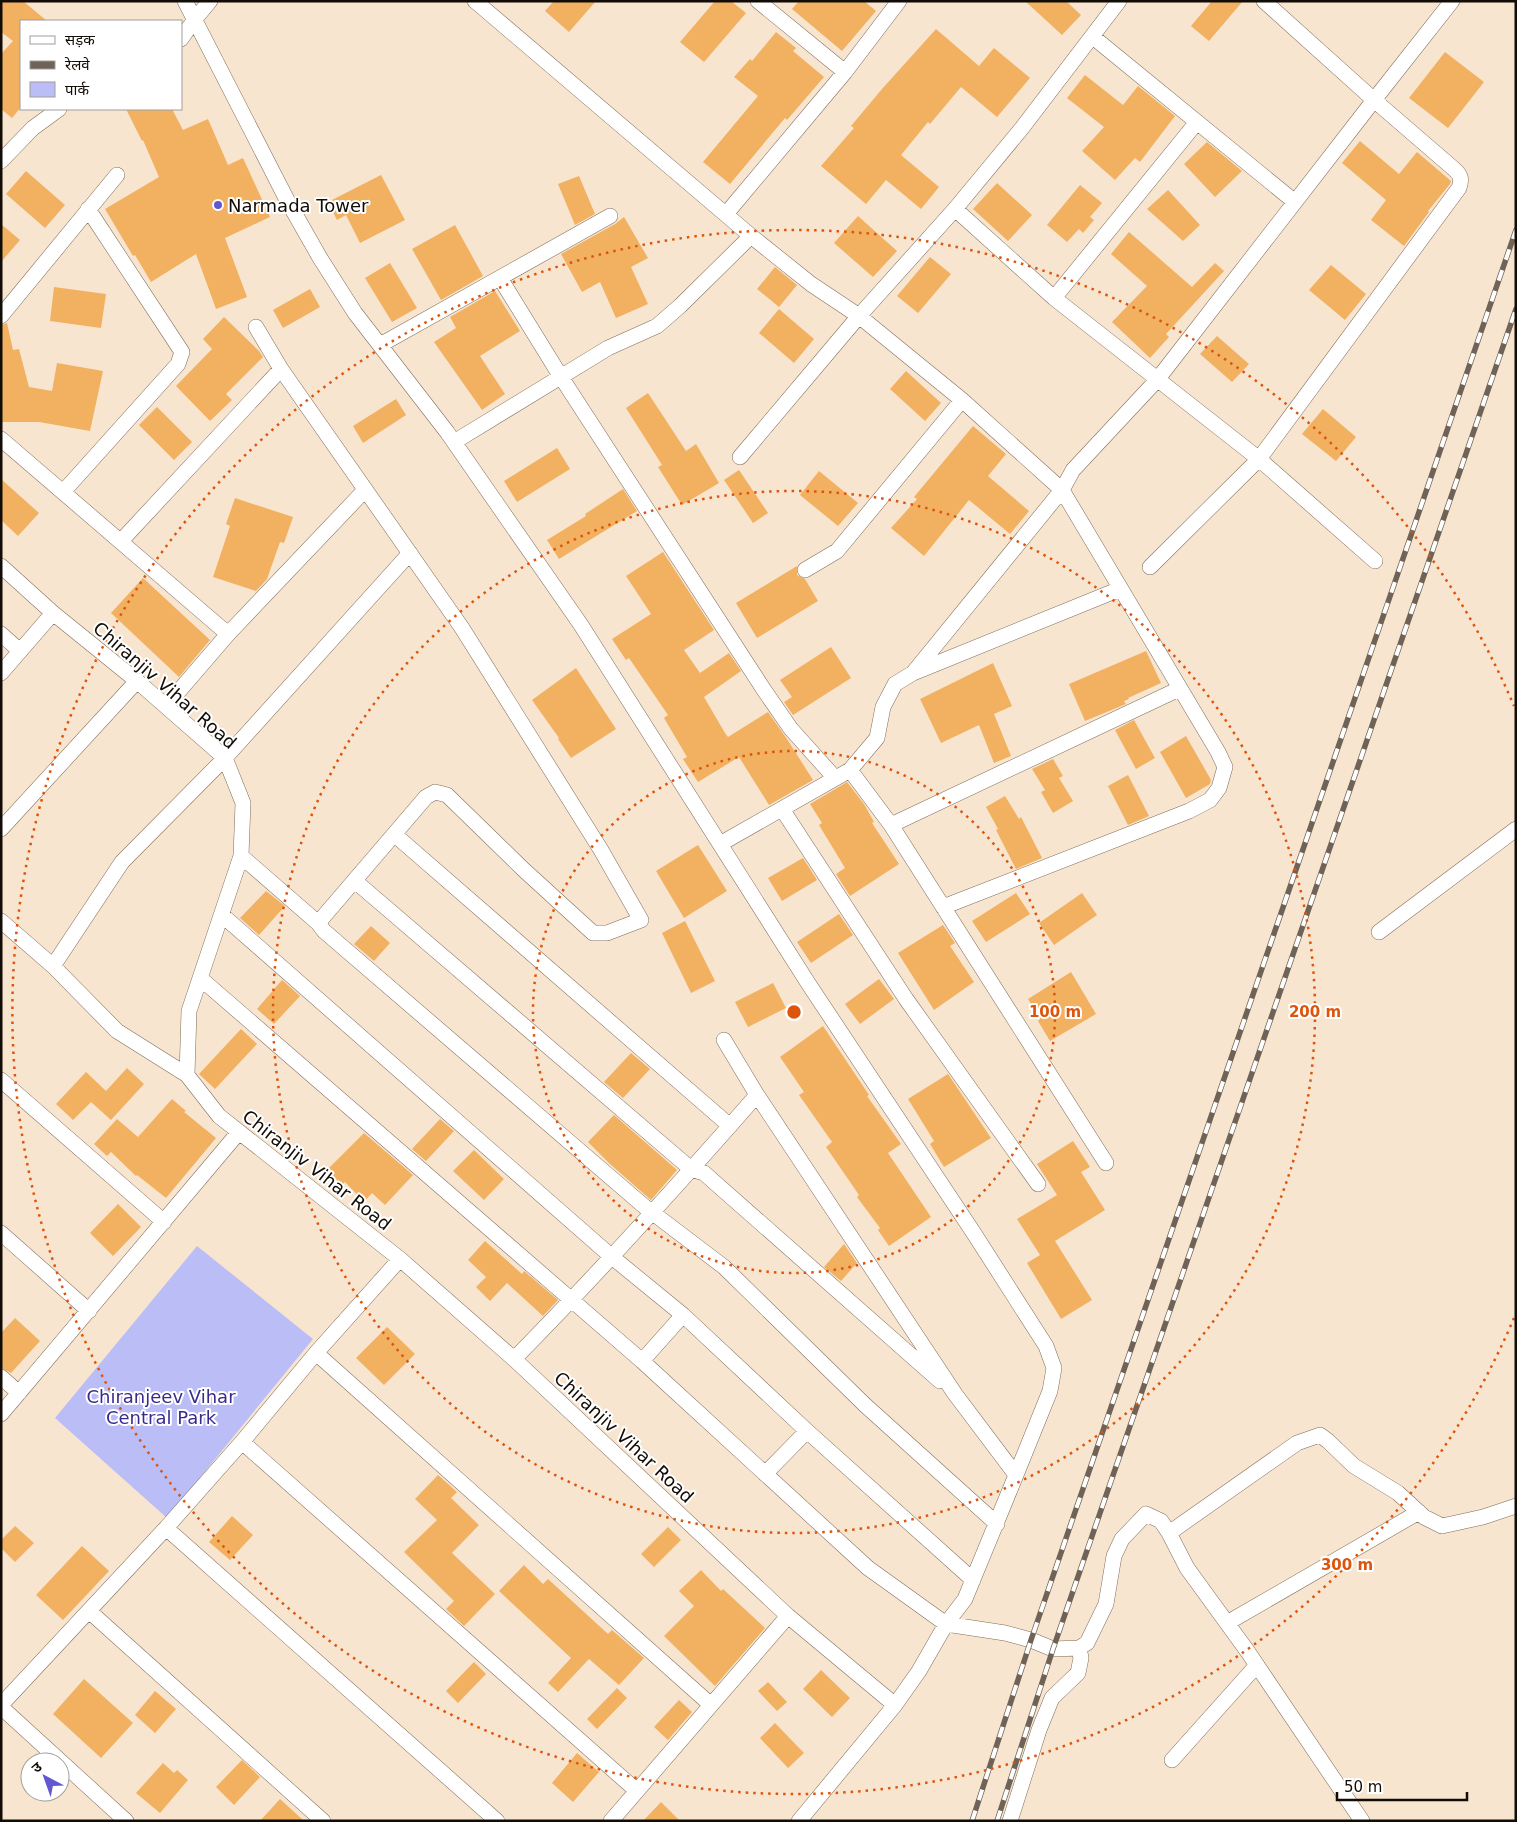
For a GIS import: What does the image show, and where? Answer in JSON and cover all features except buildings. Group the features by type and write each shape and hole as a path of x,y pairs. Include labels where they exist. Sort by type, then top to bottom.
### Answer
{"street":[{"path":"185,1 287,200 320,258 355,313 454,442 581,625 808,983 1046,1346 1054,1368 1050,1391 965,1599 946,1624 919,1671 895,1705 799,1821"},
{"path":"182,38 210,1"},
{"path":"758,1 845,72"},
{"path":"726,214 845,72 899,1"},
{"path":"740,458 859,316 955,209 1093,37 1119,1"},
{"path":"913,674 1062,490 1073,470 1157,380 1452,1"},
{"path":"478,2 751,236 811,284 859,316 962,400 1062,490 1218,752 1225,768 1219,788 1210,800 1190,811 943,906"},
{"path":"1150,567 1260,459 1459,188 1462,180 1460,174 1374,100 1272,3"},
{"path":"1093,37 1295,202"},
{"path":"1,161 33,128 59,110"},
{"path":"1054,298 1197,122"},
{"path":"1,316 117,175"},
{"path":"63,492 178,364 182,352 88,209"},
{"path":"955,209 1054,298 1260,459 1375,562"},
{"path":"380,345 610,216"},
{"path":"454,442 608,348 657,326 751,236"},
{"path":"500,278 561,376 764,690 791,729 835,778"},
{"path":"256,327 281,369 484,662 601,850 641,920 606,933 593,933 524,870 447,795 435,792 426,798 318,923"},
{"path":"121,541 281,369"},
{"path":"805,570 837,551 962,400"},
{"path":"1,439 228,634"},
{"path":"166,706 228,634 365,490"},
{"path":"53,966 122,862 225,758 410,553"},
{"name":"Chiranjiv Vihar Road","path":"1,566 53,613 137,681 225,758 243,803 241,856 188,1011 187,1075 218,1116 400,1259 514,1359 788,1616 895,1705"},
{"path":"720,844 850,770 878,738 883,708 895,684 913,674 1120,589"},
{"path":"1,673 53,613"},
{"path":"1,634 20,651"},
{"path":"1,829 137,681"},
{"path":"891,825 1179,688"},
{"path":"850,770 891,825 1106,1163"},
{"path":"782,809 906,999 1038,1184"},
{"path":"1379,932 1516,829"},
{"path":"396,835 730,1126"},
{"path":"241,856 318,923 324,931 653,1213 724,1267 865,1405 997,1524"},
{"path":"355,881 691,1169 704,1173 955,1394"},
{"path":"222,915 612,1257 683,1315 807,1431 973,1580"},
{"path":"1,921 53,966 117,1031 187,1075"},
{"path":"200,978 642,1361 868,1568 946,1624 1005,1633 1054,1649 1080,1648 1087,1643 1106,1604 1114,1556 1122,1539 1146,1514 1161,1521 1169,1532 1186,1568 1257,1665 1362,1821"},
{"path":"724,1040 757,1095 955,1394 1016,1475"},
{"path":"1,1080 164,1222"},
{"path":"514,1359 653,1213 757,1095"},
{"path":"1,1414 239,1132"},
{"path":"1,1233 88,1311"},
{"path":"126,1821 1,1706 166,1528 242,1442 316,1353 400,1259"},
{"path":"642,1361 683,1315"},
{"path":"316,1353 711,1705"},
{"path":"1,1378 19,1393"},
{"path":"765,1474 807,1431"},
{"path":"1169,1532 1297,1443 1320,1435 1354,1466 1398,1493 1424,1517 1442,1526 1483,1517 1516,1506"},
{"path":"242,1442 637,1791"},
{"path":"1227,1623 1419,1512"},
{"path":"166,1528 497,1821"},
{"path":"89,1611 323,1821"},
{"path":"611,1821 788,1616"},
{"path":"1010,1821 1039,1730 1052,1698 1078,1673 1081,1658 1080,1648"},
{"path":"1172,1760 1257,1665"}],"green space":[{"name":"Chiranjeev Vihar Central Park","path":"197,1246 313,1339 167,1518 55,1418"}],"railway":[{"path":"972,1821 1031,1640 1516,230"},
{"path":"997,1821 1053,1649 1516,309"}],"place":[{"name":"Narmada Tower","path":"218,205"}]}
